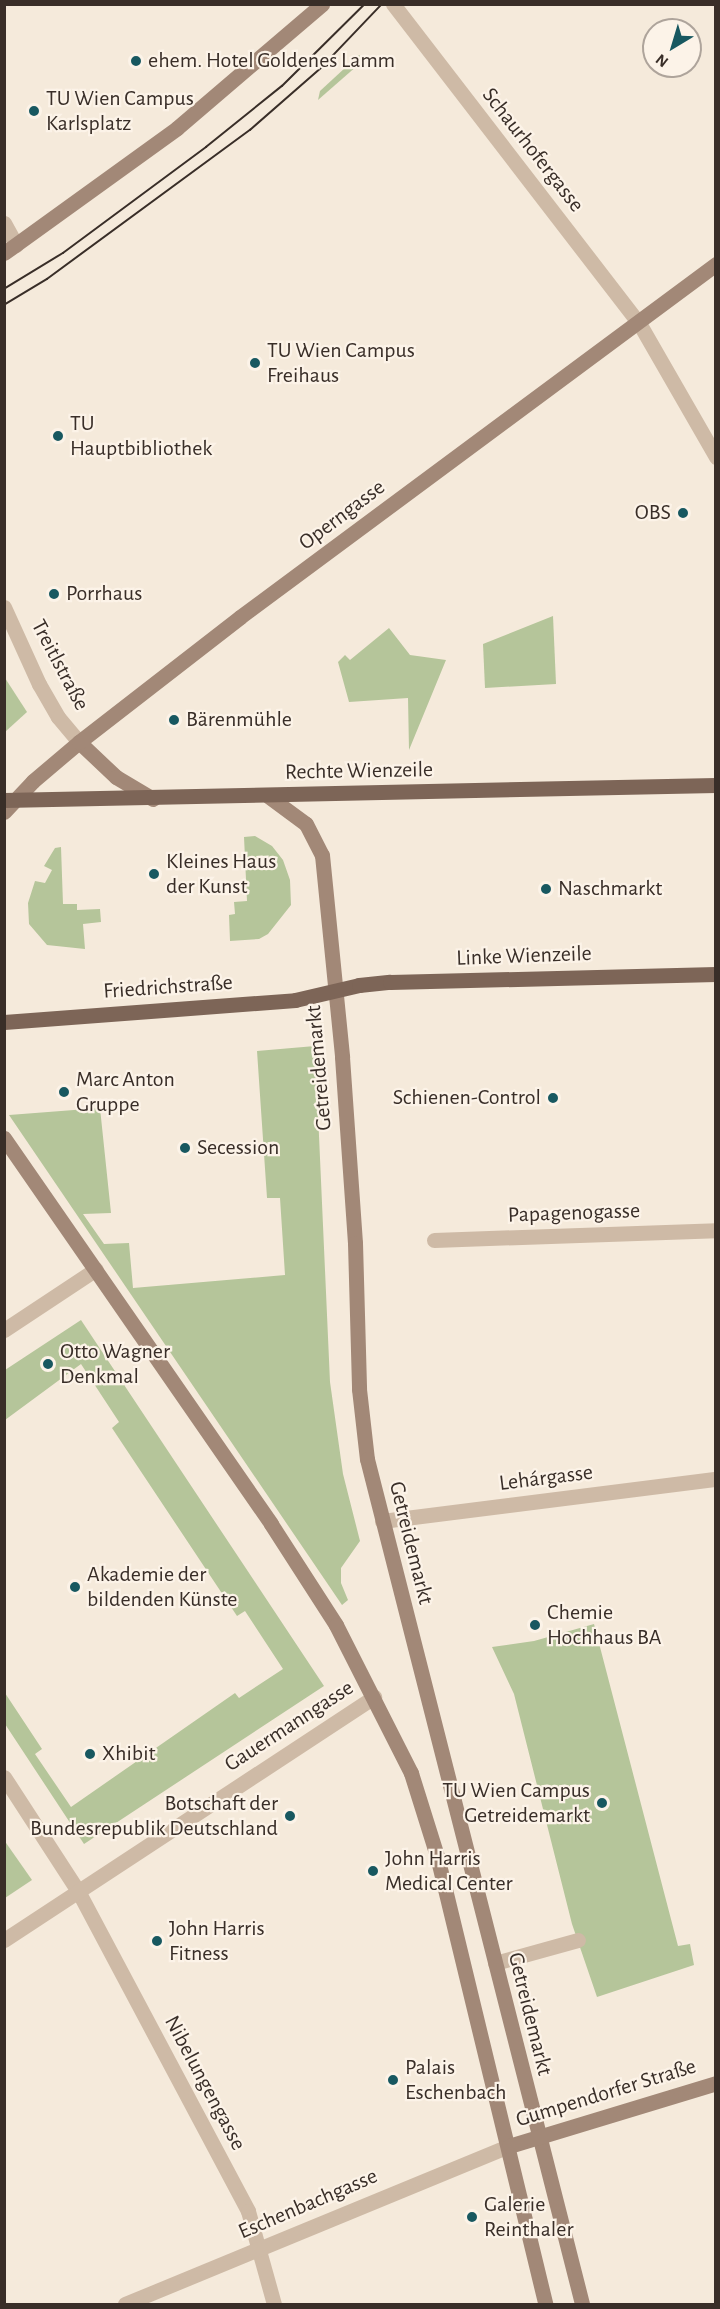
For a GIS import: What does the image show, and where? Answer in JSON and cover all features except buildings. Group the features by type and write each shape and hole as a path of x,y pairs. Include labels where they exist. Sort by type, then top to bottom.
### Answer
{"main road":[{"path":"10,249 177,128 322,4"},
{"name":"Operngasse","path":"7,804 79,742 240,617 716,264"},
{"path":"79,742 116,777 153,799"},
{"name":"Rechte Wienzeile","path":"7,804 716,784"},
{"name":"Getreidemarkt","path":"268,796 306,824 322,855 355,1243 360,1389 367,1460 582,2304"},
{"name":"Linke Wienzeile","path":"335,991 390,982 716,974"},
{"name":"Friedrichstraße","path":"4,1022 295,1000 335,991"},
{"path":"4,1138 272,1524 336,1625 411,1773 437,1856 509,2146 545,2304"},
{"name":"Gumpendorfer Straße","path":"509,2146 716,2083"}],"street":[{"name":"Schaurhofergasse","path":"393,4 639,322 716,457"},
{"path":"4,224 10,249"},
{"name":"Treitlstraße","path":"4,607 39,684 58,717 79,742"},
{"name":"Papagenogasse","path":"434,1240 716,1230"},
{"path":"4,1330 96,1269"},
{"name":"Lehárgasse","path":"382,1521 716,1479"},
{"name":"Gauermanngasse","path":"4,1940 374,1697"},
{"name":"Nibelungengasse","path":"4,1777 78,1891 248,2211 274,2304"},
{"path":"495,1964 578,1940"},
{"name":"Eschenbachgasse","path":"125,2304 509,2146"}],"green space":[{"path":"359,55 366,58 318,100 320,91"},
{"path":"553,616 556,684 485,688 483,644"},
{"path":"389,628 410,655 446,660 409,750 408,698 349,702 338,662 345,655 350,660"},
{"path":"5,678 27,712 4,732"},
{"path":"255,836 272,846 283,860 290,880 291,905 268,934 259,939 230,941 229,915 235,914 234,902 247,901 244,837"},
{"path":"61,847 63,904 77,904 77,910 100,909 101,922 83,924 85,949 47,945 29,924 28,903 35,881 45,883 52,870 44,866 55,848"},
{"path":"315,1046 330,1382 343,1474 360,1541 341,1568 341,1583 348,1600 342,1605 9,1115 100,1108 111,1213 83,1214 104,1244 129,1243 133,1288 285,1275 280,1198 267,1198 257,1051"},
{"path":"81,1320 324,1686 84,1844 5,1724 5,1693 42,1749 35,1754 71,1807 235,1693 239,1698 283,1669 245,1611 237,1616 112,1428 119,1422 81,1364 5,1420 5,1370"},
{"path":"594,1624 678,1946 690,1944 694,1965 597,1997 572,1924 514,1694 492,1647 534,1641"},
{"path":"4,1840 32,1880 5,1898 4,1898"}],"tram line":[{"path":"4,289 63,253 206,147 282,86 365,4"},
{"path":"4,305 47,279 250,130 321,68 382,4"}],"place":[{"name":"ehem. Hotel Goldenes Lamm","path":"136,61"},
{"name":"TU Wien Campus Karlsplatz","path":"34,111"},
{"name":"TU Wien Campus Freihaus","path":"255,363"},
{"name":"TU Hauptbibliothek","path":"58,436"},
{"name":"OBS","path":"683,513"},
{"name":"Porrhaus","path":"54,594"},
{"name":"Bärenmühle","path":"174,720"},
{"name":"Kleines Haus der Kunst","path":"154,874"},
{"name":"Naschmarkt","path":"546,889"},
{"name":"Marc Anton Gruppe","path":"64,1092"},
{"name":"Schienen-Control","path":"553,1098"},
{"name":"Secession","path":"185,1148"},
{"name":"Otto Wagner Denkmal","path":"48,1364"},
{"name":"Akademie der bildenden Künste","path":"75,1587"},
{"name":"Chemie Hochhaus BA","path":"535,1625"},
{"name":"Xhibit","path":"90,1754"},
{"name":"TU Wien Campus Getreidemarkt","path":"602,1803"},
{"name":"Botschaft der Bundesrepublik Deutschland","path":"290,1816"},
{"name":"John Harris Medical Center","path":"373,1871"},
{"name":"John Harris Fitness","path":"157,1941"},
{"name":"Palais Eschenbach","path":"393,2080"},
{"name":"Galerie Reinthaler","path":"472,2217"}]}
